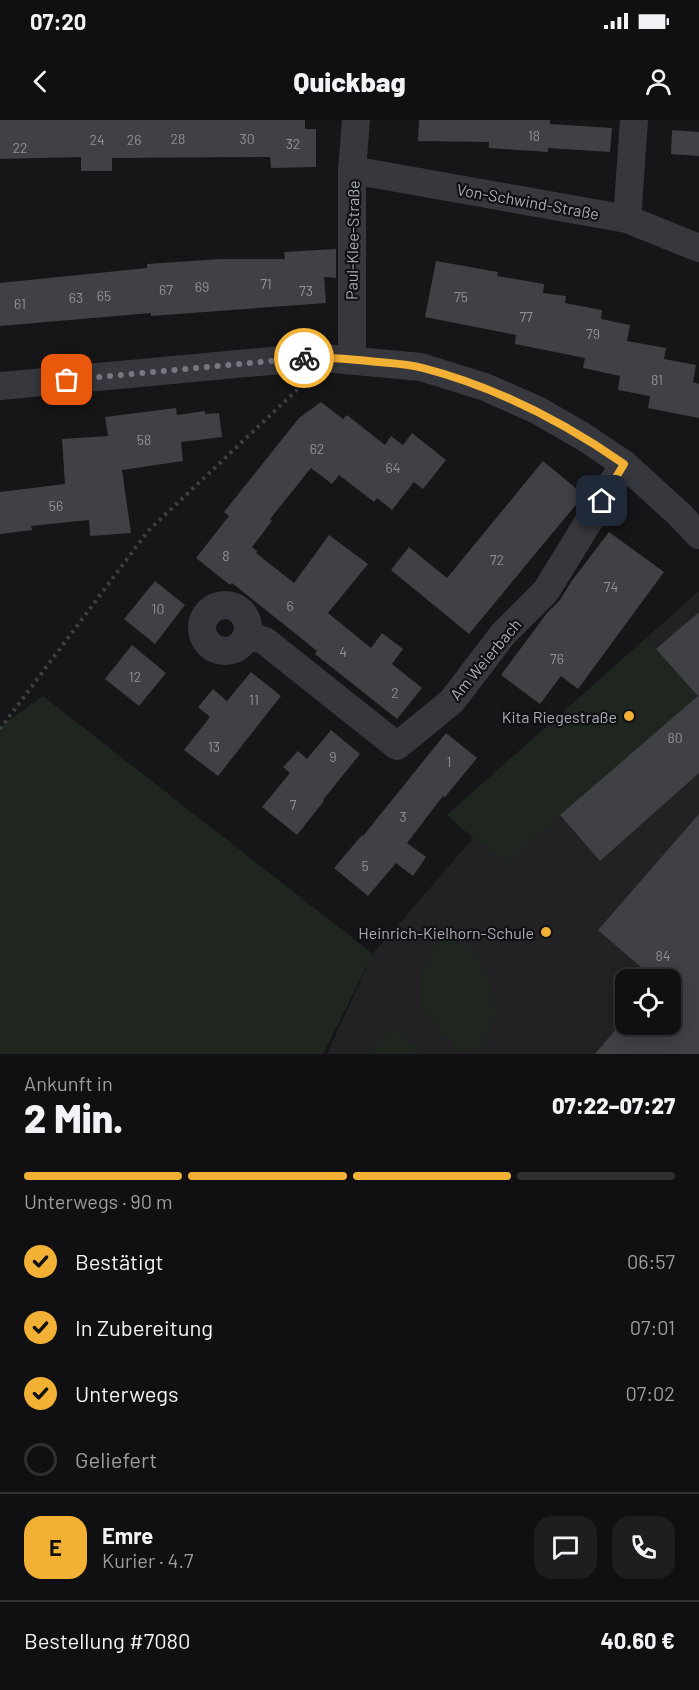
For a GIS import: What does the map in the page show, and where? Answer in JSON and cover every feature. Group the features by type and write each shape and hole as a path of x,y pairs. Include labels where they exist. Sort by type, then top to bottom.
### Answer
{"street":[{"name":"Paul-Klee-Straße","path":"352,360 352,170 356,120"},
{"path":"627,219 634,120"},
{"name":"Von-Schwind-Straße","path":"352,170 627,219 699,248"},
{"path":"0,386 313,357 421,367 485,387 537,410 584,437 624,464 699,535"},
{"name":"Am Weierbach","path":"246,635 265,641 397,746 452,701 503,634 546,591 624,464"}],"path":[{"path":"0,729 148,531 313,375 313,357"}],"shaded area":[{"path":"699,591 699,1054 327,1054 373,954 473,838 447,815"},
{"path":"646,638 692,688 692,702 508,862 447,815"},
{"path":"43,696 373,954 323,1054 0,1054 0,727"},
{"path":"445,939 467,945 477,955 483,972 489,979 497,1012 481,1050 459,1051 421,1008 422,970 434,953 434,945"},
{"path":"393,1026 424,1054 368,1054"}],"building":[{"path":"0,120 305,120 305,129 316,129 316,167 271,168 270,157 112,158 112,171 81,171 81,157 0,159"},
{"path":"419,120 550,120 550,124 612,128 610,152 548,148 548,152 489,148 489,142 418,141"},
{"path":"672,130 699,132 699,156 671,154"},
{"path":"336,249 336,278 324,277 326,303 151,316 151,313 0,326 0,283 147,268 147,264 220,259 285,259 284,252"},
{"path":"436,261 498,272 497,276 544,284 543,293 566,296 565,303 602,310 601,319 630,325 627,341 666,348 664,359 696,365 693,382 699,384 699,418 648,408 650,396 618,390 620,376 583,368 585,358 515,344 516,335 425,317"},
{"path":"321,402 343,419 347,415 385,445 391,436 403,445 412,433 446,460 423,489 414,482 392,510 377,498 374,502 339,475 332,484 311,468 270,519 272,521 252,547 257,551 256,553 294,583 329,535 368,564 328,613 371,648 382,633 403,649 392,664 422,688 397,719 315,654 317,651 232,583 230,585 196,558 229,516 224,512 299,418"},
{"path":"176,408 177,415 205,411 205,414 219,413 222,437 181,442 183,461 122,470 131,533 90,536 89,520 31,526 32,530 0,534 0,492 65,484 62,439 108,436 105,417"},
{"path":"543,461 584,495 469,634 391,570 409,547 447,578"},
{"path":"609,532 664,572 578,689 561,676 540,704 501,675 547,613 560,600"},
{"path":"155,581 185,605 155,644 124,619"},
{"path":"699,612 699,773 600,861 560,815 698,696 656,649"},
{"path":"132,645 166,673 139,706 105,679"},
{"path":"251,672 281,696 218,776 184,750 210,717 198,707 213,689 227,701"},
{"path":"331,730 360,754 297,835 262,807 290,773 283,767 298,751 307,759"},
{"path":"446,733 477,758 445,797 443,796 407,843 426,857 413,876 396,863 368,896 334,868 363,836"},
{"path":"699,814 699,1054 595,1054 615,1030 615,1035 681,1035 681,969 643,969 598,930"}],"way so far":[{"path":"67,380 304,358"}],"place":[{"name":"Kita Riegestraße","path":"629,716"},
{"name":"Heinrich-Kielhorn-Schule","path":"546,932"}],"route":[{"path":"304,358 421,367 485,387 537,410 584,437 624,464 602,501"}]}
